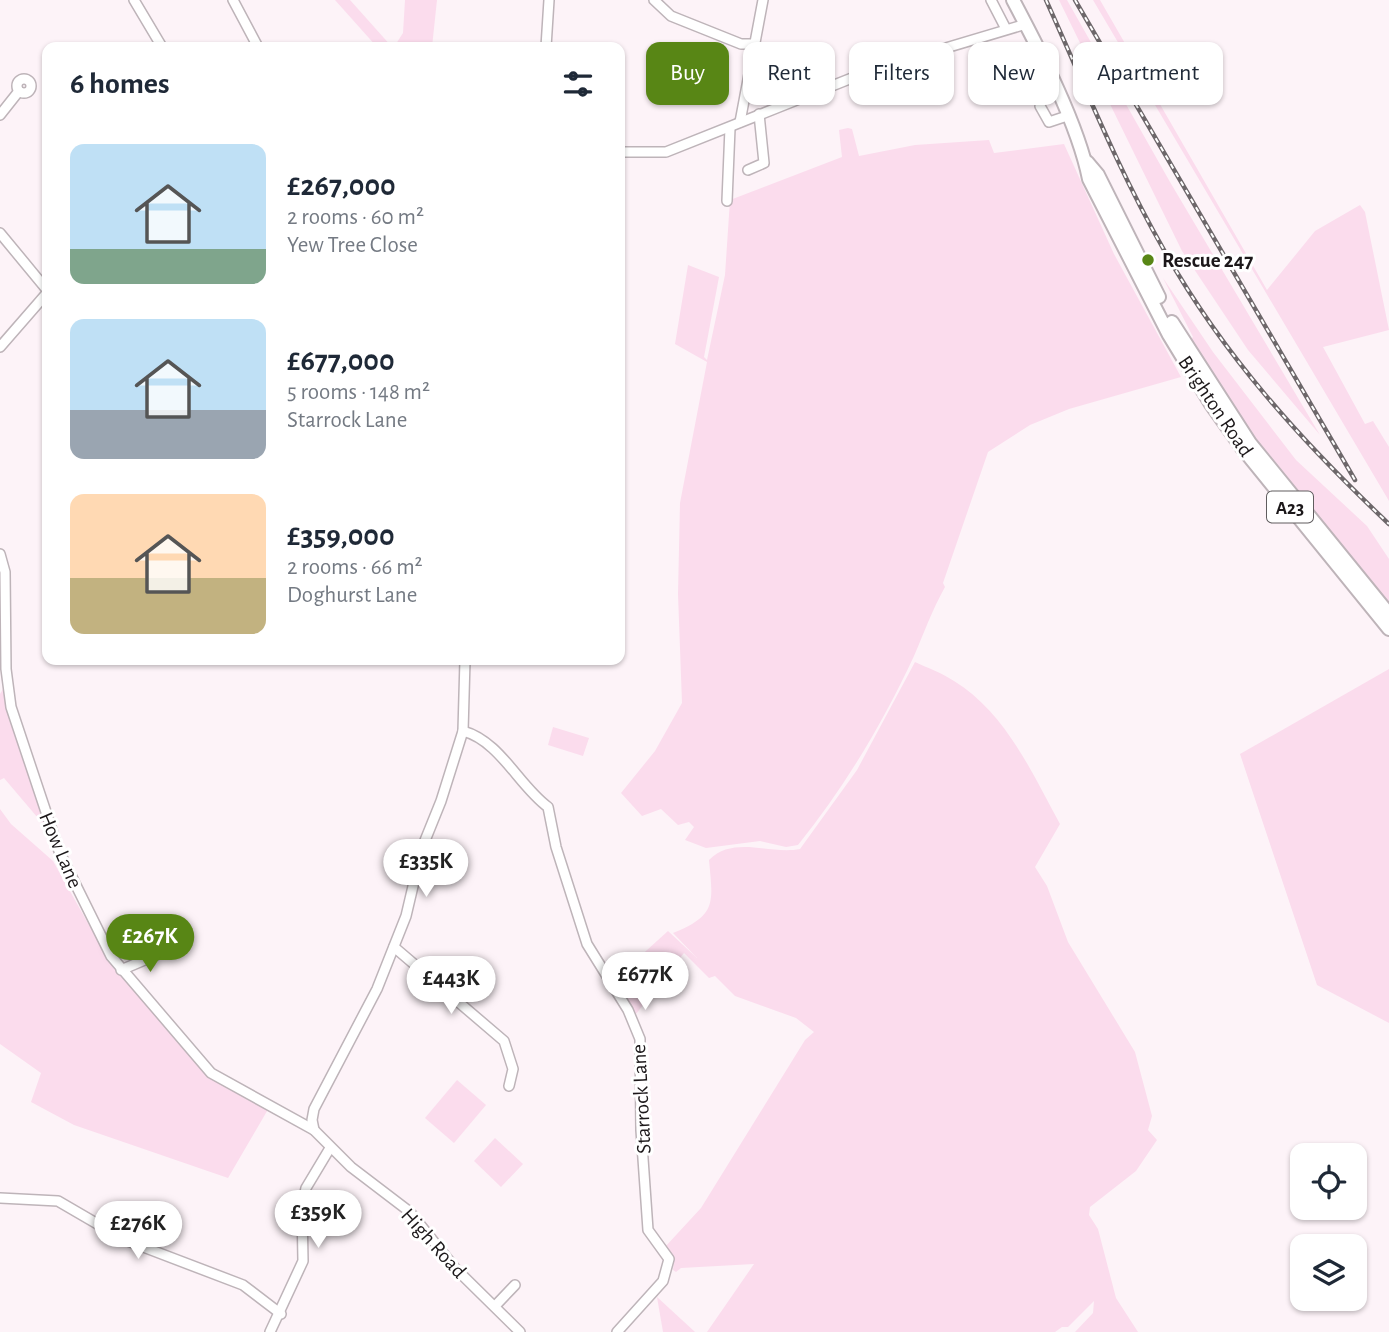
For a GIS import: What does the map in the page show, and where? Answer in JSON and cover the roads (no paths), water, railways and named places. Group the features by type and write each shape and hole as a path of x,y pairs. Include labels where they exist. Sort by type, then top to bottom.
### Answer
{"highway":[{"name":"Brighton Road","path":"1013,0 1067,116 1085,159 1089,179 1117,237 1196,381 1243,449 1389,629"},
{"name":"Brighton Road","path":"1085,159 1098,175 1176,331 1250,443 1389,614"}],"street":[{"path":"134,0 159,42"},
{"path":"233,0 255,42"},
{"path":"546,42 549,0"},
{"path":"654,0 672,17 743,44"},
{"path":"753,42 763,0"},
{"path":"991,0 1006,29"},
{"path":"625,152 666,152 872,70 1026,24"},
{"path":"0,115 19,91"},
{"path":"740,122 743,104"},
{"path":"1040,106 1049,122 1067,116"},
{"path":"748,170 764,163 759,114"},
{"path":"727,201 730,128"},
{"path":"0,233 42,286"},
{"path":"0,346 42,298"},
{"name":"How Lane","path":"0,554 5,572 6,669 11,707 59,851 111,957 211,1073 314,1130"},
{"path":"314,1130 314,1109 377,989 409,908 422,848 441,801 463,731 464,665"},
{"name":"Starrock Lane","path":"463,731 472,734 489,747 518,775 531,795 548,807 556,847 587,944 628,1010 640,1039 641,1130 648,1230 668,1256 669,1264 663,1281 617,1332"},
{"path":"394,947 504,1041 513,1069 509,1086"},
{"path":"121,970 168,950"},
{"name":"High Road","path":"314,1130 330,1147 410,1212 455,1268 520,1332"},
{"path":"271,1332 303,1261 302,1206 306,1188 330,1147"},
{"path":"0,1198 58,1201 125,1240 243,1285 281,1314"},
{"path":"495,1306 514,1285"}],"railway":[{"path":"1046,0 1132,189 1187,289 1266,396 1325,461 1389,524"},
{"path":"1075,0 1355,480"}],"place":[{"name":"Rescue 247","path":"1148,260"}]}
